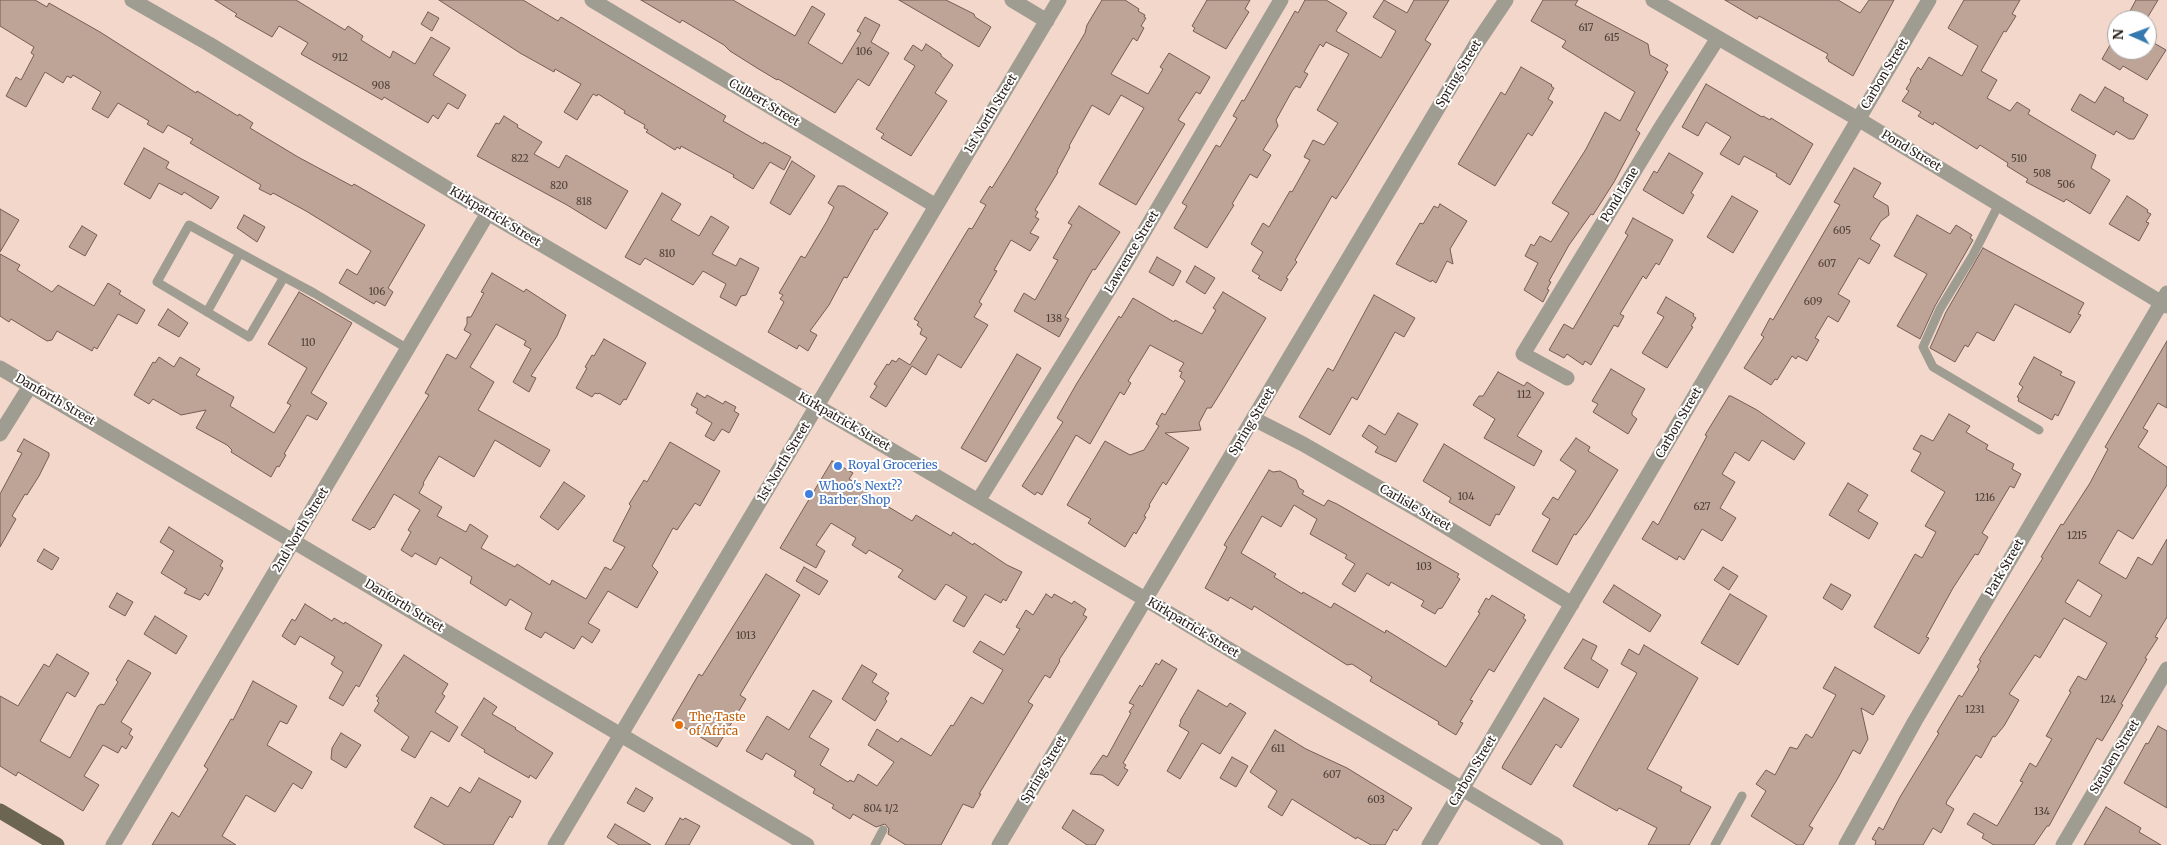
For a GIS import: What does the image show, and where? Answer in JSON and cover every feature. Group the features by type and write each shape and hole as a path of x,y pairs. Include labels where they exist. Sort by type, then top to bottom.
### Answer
{"main road":[{"path":"0,811 57,845"}],"street":[{"name":"Kirkpatrick Street","path":"132,0 209,44 488,213 1145,599 1556,845"},
{"name":"Culbert Street","path":"592,0 936,206"},
{"path":"1012,0 1047,21"},
{"name":"1st North Street","path":"554,845 1059,0"},
{"name":"Lawrence Street","path":"978,500 1128,259 1281,0"},
{"name":"Spring Street","path":"999,845 1475,46 1506,0"},
{"name":"Pond Street","path":"1653,0 1858,119 1998,204 2165,300"},
{"name":"Carbon Street","path":"1429,845 1929,0"},
{"name":"Pond Lane","path":"1567,378 1523,354 1658,132 1718,38"},
{"name":"2nd North Street","path":"112,845 295,541 488,213"},
{"name":"Park Street","path":"1846,845 1915,721 2165,300"},
{"name":"Danforth Street","path":"0,368 807,845"},
{"path":"0,434 30,386"},
{"name":"Carlisle Street","path":"1254,419 1303,444 1430,516 1572,604"},
{"name":"Steuben Street","path":"2063,845 2167,669"}],"lane":[{"path":"1998,204 1974,255 1940,309 1923,347 1933,367 2039,430"},
{"path":"284,277 249,337 157,282 189,225 284,277 408,349"},
{"path":"207,312 240,253"},
{"path":"1715,845 1742,796"},
{"path":"875,845 883,830"}],"building":[{"path":"0,0 35,0 47,7 49,3 100,32 196,93 197,91 238,116 239,114 253,123 250,128 298,157 352,186 354,184 425,225 388,288 393,292 385,306 376,301 374,304 339,283 347,269 357,275 371,251 306,211 273,193 271,195 259,189 261,185 190,143 193,139 168,125 163,133 147,124 149,121 118,103 108,118 92,109 101,92 73,75 71,78 67,76 63,83 45,72 26,107 6,96 16,77 21,80 34,55 31,53 34,47 0,26"},
{"path":"215,0 296,0 345,30 348,26 363,36 361,40 390,58 393,51 415,64 431,37 450,48 433,75 466,95 458,109 448,103 438,119 433,115 428,123 384,97 382,100 301,54 308,43 279,26 272,37 235,16 237,14"},
{"path":"439,0 523,0 558,21 561,17 726,116 723,121 763,144 764,142 791,157 784,170 770,162 753,189 733,177 734,175 681,146 680,149 677,147 675,150 646,132 648,130 644,128 645,125 624,113 625,111 598,94 597,96 593,94 577,120 564,112 581,84 555,69 554,72 520,53"},
{"path":"641,0 733,0 795,36 812,6 825,14 808,43 842,64 861,33 857,31 865,17 880,25 871,42 889,53 869,86 858,79 835,113 757,68 724,45 682,20 680,23"},
{"path":"899,0 946,0 974,14 975,17 991,27 979,47"},
{"path":"1102,0 1125,0 1139,9 1138,11 1145,15 1144,17 1146,18 1141,26 1144,28 1137,41 1133,38 1111,74 1148,94 1163,69 1160,67 1169,53 1210,77 1200,94 1196,92 1178,120 1185,124 1136,205 1099,184 1144,108 1121,95 1109,115 1092,105 1069,146 1058,172 1035,210 1038,212 1035,217 1039,219 1030,233 1039,237 1030,251 1011,240 994,270 997,271 979,302 982,304 974,317 988,325 961,368 938,354 926,375 912,366 886,407 870,397 877,386 874,384 887,364 889,365 892,360 896,362 899,358 910,365 927,338 920,334 922,329 917,325 919,322 914,319 969,228 972,229 986,205 980,202 990,186 992,188 1010,159 1085,33 1087,25"},
{"path":"1207,0 1250,0 1245,9 1249,12 1226,49 1193,31 1195,28 1192,26"},
{"path":"1305,0 1326,0 1347,13 1336,31 1381,58 1396,31 1373,17 1384,0 1407,13 1414,0 1449,0 1425,40 1431,44 1336,199 1332,196 1295,260 1297,262 1286,278 1288,279 1281,291 1258,278 1260,276 1252,271 1263,252 1251,244 1263,223 1269,227 1290,191 1292,192 1310,160 1304,157 1313,140 1324,145 1338,123 1317,110 1349,54 1326,42 1323,47 1320,44 1304,72 1308,74 1300,88 1296,86 1292,91 1276,120 1278,126 1263,150 1271,155 1257,178 1250,174 1232,204 1234,205 1207,248 1174,228 1187,206 1182,203 1216,145 1220,147 1237,118 1233,116 1242,100 1244,101 1295,11 1298,13"},
{"path":"1543,0 1578,0 1575,5 1648,44 1650,55 1668,65 1665,70 1668,72 1636,130 1640,133 1614,182 1593,215 1591,214 1569,245 1549,281 1551,282 1547,289 1549,290 1543,302 1524,290 1538,263 1525,256 1531,244 1534,246 1540,236 1551,242 1569,213 1552,203 1586,149 1605,112 1620,121 1635,92 1562,47 1566,41 1531,21"},
{"path":"1725,0 1838,0 1860,13 1869,0 1894,0 1853,76 1828,61 1826,58 1828,54 1759,16 1757,19"},
{"path":"1964,0 2020,0 2012,14 2016,16 2006,32 2004,31 1981,71 1997,80 1987,98 2010,111 2017,102 2030,110 2028,114 2096,155 2091,168 2110,180 2090,214 2066,199 2064,202 2026,182 2028,179 2007,166 2008,163 1980,145 1977,149 1934,122 1933,125 1918,116 1921,112 1902,101 1909,91 1906,89 1910,80 1918,67 1921,70 1929,57 1962,76 1978,46 1948,28"},
{"path":"2136,0 2158,0 2152,10 2130,10"},
{"path":"428,12 439,18 432,31 421,24"},
{"path":"926,44 953,65 935,93 947,101 911,156 881,138 884,134 876,129 915,66 904,59 913,45 922,51"},
{"path":"2157,45 2166,50 2147,80 2123,66 2120,70 2102,59 2107,50 2107,60 2157,60"},
{"path":"1521,67 1552,85 1554,88 1548,99 1553,102 1532,136 1528,133 1495,186 1458,164 1501,92 1505,95"},
{"path":"1706,84 1762,117 1770,120 1771,118 1813,144 1790,185 1776,176 1777,174 1744,156 1739,165 1720,154 1731,137 1706,122 1698,136 1682,127"},
{"path":"2105,87 2124,98 2123,101 2148,115 2134,139 2129,139 2116,131 2114,135 2071,110 2080,94 2095,103"},
{"path":"504,116 518,125 517,127 542,142 534,154 559,168 566,155 628,191 606,229 567,205 477,156 496,123 499,124"},
{"path":"144,148 169,162 166,168 219,197 211,209 184,192 182,195 159,183 150,199 124,184"},
{"path":"1669,153 1703,173 1691,193 1694,195 1683,214 1643,190 1654,171 1657,173"},
{"path":"792,161 815,176 790,215 770,203"},
{"path":"1854,168 1881,183 1873,197 1888,206 1889,215 1881,221 1870,239 1880,245 1869,264 1859,258 1838,294 1850,301 1838,322 1828,316 1815,338 1819,340 1807,361 1798,356 1796,359 1792,356 1777,380 1775,379 1771,385 1744,368 1764,337 1761,335 1770,318 1773,320 1840,205 1834,202"},
{"path":"838,186 844,186 888,213 877,230 875,229 847,278 844,277 829,305 810,331 817,335 808,351 799,345 797,349 768,332 784,302 780,299 783,295 779,293 801,256 805,258 827,221 834,207 828,203"},
{"path":"662,193 681,204 671,220 699,236 711,216 729,227 712,254 736,266 740,258 759,268 746,295 741,296 736,306 720,297 726,284 703,271 693,285 645,258 640,265 625,257"},
{"path":"1732,196 1758,211 1733,253 1707,237"},
{"path":"2127,196 2151,214 2146,222 2149,223 2139,241 2109,224"},
{"path":"1440,204 1467,221 1450,249 1453,264 1447,261 1436,283 1396,264 1420,223 1423,224 1434,206 1438,208"},
{"path":"1079,206 1120,232 1095,270 1093,269 1065,317 1069,319 1059,337 1014,311 1024,293 1035,300 1058,260 1053,258 1072,225 1068,223"},
{"path":"0,209 19,220 0,252"},
{"path":"244,215 265,227 257,242 237,228"},
{"path":"1917,215 1950,234 1956,225 1972,235 1970,238 1973,240 1935,306 1920,339 1897,326 1927,274 1894,256"},
{"path":"1633,218 1673,240 1659,265 1656,263 1646,279 1643,276 1620,314 1624,316 1618,327 1614,325 1591,365 1585,361 1583,365 1567,354 1564,358 1549,350 1564,324 1573,329 1628,235 1625,233"},
{"path":"82,226 97,235 85,256 69,247"},
{"path":"1983,248 2084,303 2078,314 2081,315 2070,333 2015,304 1994,341 1977,332 1968,347 1965,345 1955,362 1930,348 1946,312"},
{"path":"0,254 20,265 17,270 52,292 58,285 94,306 108,283 121,291 119,294 145,310 137,324 118,314 97,349 94,347 92,351 57,331 52,340 47,341 11,319 9,322 0,316"},
{"path":"1157,257 1181,271 1173,286 1149,272"},
{"path":"1195,266 1215,278 1205,294 1186,282"},
{"path":"492,273 524,292 526,289 566,315 557,336 531,376 536,378 529,392 513,382 531,349 524,345 526,341 496,324 470,367 494,382 478,410 550,450 540,467 495,440 474,477 439,456 419,493 442,507 437,516 466,532 470,524 488,536 481,548 515,567 517,564 550,585 552,580 586,599 605,567 611,570 625,547 613,541 631,506 629,504 644,480 647,482 670,442 720,471 700,506 695,503 677,530 673,528 652,566 658,572 637,608 608,591 588,623 600,630 592,643 582,636 574,649 545,632 541,638 525,629 532,613 510,599 506,606 470,583 472,577 440,557 436,565 415,553 412,557 401,550 411,532 408,530 420,510 394,494 374,528 370,530 352,520 429,395 425,393 447,354 456,359 471,334 464,330 467,324 467,317 471,317 484,293 481,292"},
{"path":"299,292 352,323 311,393 327,403 317,420 307,415 284,454 286,455 271,477 231,452 232,450 227,445 196,428 206,410 181,415 153,399 149,404 134,395 153,362 155,363 159,357 174,367 180,357 200,369 196,375 234,397 230,406 274,433 291,405 287,403 307,368 268,344"},
{"path":"1223,292 1266,318 1211,408 1207,408 1199,423 1201,430 1165,433 1189,448 1166,485 1163,482 1149,505 1144,516 1146,517 1136,534 1134,532 1125,547 1088,523 1091,519 1067,505 1105,441 1130,455 1144,450 1159,426 1156,424 1162,413 1165,415 1185,381 1180,377 1182,372 1179,371 1184,363 1150,345 1128,381 1131,383 1124,395 1120,392 1090,444 1076,435 1042,495 1037,492 1035,495 1022,486 1063,422 1057,418 1077,383 1119,316 1121,318 1133,298 1174,322 1175,320 1202,334 1216,310 1213,308"},
{"path":"1374,295 1415,318 1404,337 1395,332 1357,400 1352,397 1330,435 1299,417 1328,368 1333,371"},
{"path":"1666,297 1694,314 1693,316 1696,318 1691,326 1693,327 1667,368 1642,353 1664,317 1657,313"},
{"path":"168,309 188,323 179,337 158,325"},
{"path":"604,339 646,363 626,400 624,399 620,405 599,393 595,393 592,397 576,388 587,368 585,367"},
{"path":"2167,341 2167,408 2158,403 2143,428 2148,431 2138,447 2167,467 2167,485 2133,539 2118,530 2099,563 2126,579 2138,557 2152,565 2167,539 2167,617 2155,637 2158,638 2145,658 2147,659 2121,704 2123,705 2115,719 2102,741 2097,738 2049,826 2047,826 2034,845 1994,845 1982,838 1984,834 1967,824 1974,813 1997,826 2023,782 2020,781 2030,763 2036,767 2052,739 2046,736 2078,676 2086,680 2107,643 2064,618 2040,658 2035,655 2009,694 2019,700 2004,726 1995,737 1993,736 1981,758 1976,755 1947,801 1946,804 1954,809 1941,833 1933,828 1923,845 1875,845 1876,841 1872,839 1879,827 1883,830 1959,695 1962,697 1979,669 1977,667 1981,661 1979,660 2043,558 2041,557 2061,524 2063,525 2090,483 2108,449 2105,447","holes":["2078,580 2102,595 2090,617 2065,602"]},
{"path":"1017,354 1041,368 986,462 961,448"},
{"path":"2034,357 2062,372 2060,375 2075,382 2058,416 2055,414 2052,420 2018,401 2019,398 2017,397 2023,387 2019,384"},
{"path":"1611,369 1645,389 1632,412 1632,415 1637,419 1628,434 1593,412 1598,404 1592,401"},
{"path":"1498,372 1524,386 1527,382 1544,393 1517,436 1542,451 1534,466 1484,438 1495,419 1473,405 1479,396 1483,396"},
{"path":"697,393 705,398 707,395 723,404 725,401 736,407 734,411 739,414 729,433 722,429 714,441 705,436 712,423 696,413 698,409 691,405"},
{"path":"1729,396 1757,410 1805,443 1794,460 1762,440 1749,461 1735,452 1722,474 1735,482 1720,508 1736,518 1722,541 1702,529 1684,560 1679,556 1677,560 1642,539 1653,521 1658,525 1707,436 1705,435"},
{"path":"1398,413 1418,424 1396,462 1375,452 1378,447 1362,436 1369,425 1385,435"},
{"path":"1949,414 1970,426 1966,432 1988,445 1986,449 2014,464 2012,469 2021,474 2014,488 2010,486 1982,533 1988,537 1978,555 1975,554 1953,588 1926,637 1929,638 1919,654 1874,627 1915,554 1922,558 1936,532 1925,526 1945,492 1911,471 1921,453 1913,449 1921,435 1933,441"},
{"path":"1576,438 1590,447 1588,451 1618,470 1589,517 1576,535 1574,534 1557,565 1532,551 1550,519 1542,514 1553,497 1558,500 1576,471 1560,460"},
{"path":"24,439 49,453 49,456 39,476 27,495 25,494 12,516 16,519 0,547 0,494 22,453 17,451"},
{"path":"1444,444 1515,487 1499,515 1496,514 1490,526 1449,502 1451,498 1423,481"},
{"path":"832,461 853,473 849,479 869,492 867,494 912,521 916,515 951,536 953,532 1022,572 1006,601 1003,599 1001,603 985,594 964,627 953,621 967,597 946,584 935,600 898,577 903,570 869,550 866,554 852,545 856,538 831,523 816,545 825,551 816,568 780,548"},
{"path":"1269,470 1273,472 1280,471 1296,480 1299,488 1304,491 1302,494 1324,506 1328,500 1337,504 1459,574 1457,577 1460,579 1442,608 1438,609 1435,614 1421,606 1424,601 1391,582 1389,586 1367,573 1355,592 1342,584 1355,564 1345,558 1347,555 1310,534 1317,519 1294,505 1281,527 1262,516 1241,553 1276,574 1274,577 1302,594 1303,592 1331,608 1334,603 1385,633 1386,630 1446,667 1480,613 1478,612 1486,598 1489,600 1492,595 1525,615 1523,618 1526,620 1494,672 1489,669 1470,700 1473,701 1460,722 1463,723 1456,735 1438,724 1439,722 1370,681 1372,677 1352,664 1347,665 1254,606 1252,610 1230,597 1228,601 1205,588 1227,547 1224,545"},
{"path":"564,482 585,496 558,530 540,517"},
{"path":"1848,483 1868,495 1858,511 1878,523 1869,539 1829,515"},
{"path":"169,527 223,561 220,566 223,568 208,596 205,593 200,600 184,593 187,589 161,573 174,551 160,542"},
{"path":"44,549 59,558 52,570 37,561"},
{"path":"804,567 828,581 819,595 796,581"},
{"path":"1723,567 1738,576 1729,590 1714,580"},
{"path":"766,574 800,595 740,695 746,699 717,747 672,720 699,674 702,676"},
{"path":"1831,584 1851,595 1842,610 1823,598"},
{"path":"1614,585 1661,615 1650,632 1603,602"},
{"path":"117,593 133,602 125,616 109,607"},
{"path":"1046,594 1052,598 1054,594 1072,604 1074,601 1086,609 1083,615 1087,617 1059,660 1050,678 1045,675 1028,702 1033,705 979,794 981,794 973,808 963,804 941,845 906,845 888,834 889,829 885,824 876,827 853,814 850,819 832,808 834,805 813,793 815,789 794,776 796,771 766,753 762,760 746,751 767,716 789,730 813,690 832,701 809,737 829,749 820,765 848,782 850,780 854,782 858,774 877,786 894,762 868,745 877,729 898,742 901,738 931,756 971,697 983,704 1003,670 973,652 980,641 1004,655 1020,629 1016,627 1026,610 1033,615"},
{"path":"1730,594 1767,616 1738,665 1701,643"},
{"path":"305,604 332,621 334,618 344,624 345,622 382,645 359,687 356,685 343,706 329,698 343,672 331,664 335,657 300,636 295,645 282,636 292,619 295,621"},
{"path":"155,616 187,636 176,654 144,634"},
{"path":"1583,639 1597,646 1591,659 1608,670 1598,688 1564,668"},
{"path":"1644,645 1698,678 1647,769 1682,787 1680,791 1711,807 1689,845 1648,845 1657,828 1619,808 1617,811 1573,786 1637,673 1621,664 1629,649 1639,655"},
{"path":"57,654 89,673 75,697 67,692 40,741 70,758 98,706 104,705 118,682 116,680 128,660 151,673 121,722 132,729 129,734 133,737 126,749 122,746 118,753 103,745 84,776 99,785 83,811 18,772 16,776 0,766 0,696 18,706 44,664 49,667"},
{"path":"404,655 448,684 442,694 445,696 435,712 458,727 449,742 431,731 415,758 401,750 409,737 374,711 379,703 377,701 379,698 376,696"},
{"path":"1162,660 1177,669 1123,763 1126,765 1124,768 1128,770 1118,786 1102,775 1090,774 1103,755 1107,757 1131,713 1129,712 1134,705 1129,703 1140,685 1142,687 1156,663 1159,665"},
{"path":"862,665 877,674 872,682 889,693 885,699 887,701 875,721 842,699"},
{"path":"1835,667 1885,696 1873,715 1861,708 1868,739 1860,754 1853,750 1809,826 1813,828 1803,845 1797,845 1751,816 1766,791 1756,784 1766,770 1775,775 1790,747 1797,749 1806,734 1812,738 1836,695 1823,688"},
{"path":"253,681 297,706 287,724 280,721 267,745 312,772 302,789 293,783 275,812 246,795 222,836 236,845 152,845 172,812 179,817 208,769 204,766 231,719 233,720"},
{"path":"1198,690 1227,707 1230,703 1246,713 1220,754 1202,743 1180,779 1167,771 1189,732 1179,726 1180,721"},
{"path":"484,698 497,707 492,714 553,753 536,779 530,775 529,778 484,752 485,750 461,735"},
{"path":"1544,698 1579,719 1561,748 1556,744 1531,785 1502,768"},
{"path":"2158,726 2167,731 2167,808 2124,783 2146,743 2148,744"},
{"path":"1275,730 1306,749 1347,768 1412,808 1397,831 1394,829 1385,845 1371,845 1357,837 1356,839 1292,799 1282,816 1268,807 1277,791 1250,772"},
{"path":"341,733 361,745 346,768 331,759 332,748"},
{"path":"1232,757 1248,766 1236,787 1220,778"},
{"path":"479,778 521,801 512,818 510,816 493,845 445,845 414,827 431,797 448,807 460,787 470,793"},
{"path":"636,788 653,798 644,812 627,803"},
{"path":"2106,807 2141,828 2139,832 2161,845 2084,845"},
{"path":"1073,810 1104,830 1095,845 1087,845 1062,828"},
{"path":"680,818 683,820 685,818 700,826 689,845 665,845"},
{"path":"615,824 651,845 619,845 607,837"}],"place":[{"name":"Royal Groceries","path":"838,466"},
{"name":"Whoo's Next?? Barber Shop","path":"809,494"},
{"name":"The Taste of Africa","path":"679,725"}]}
